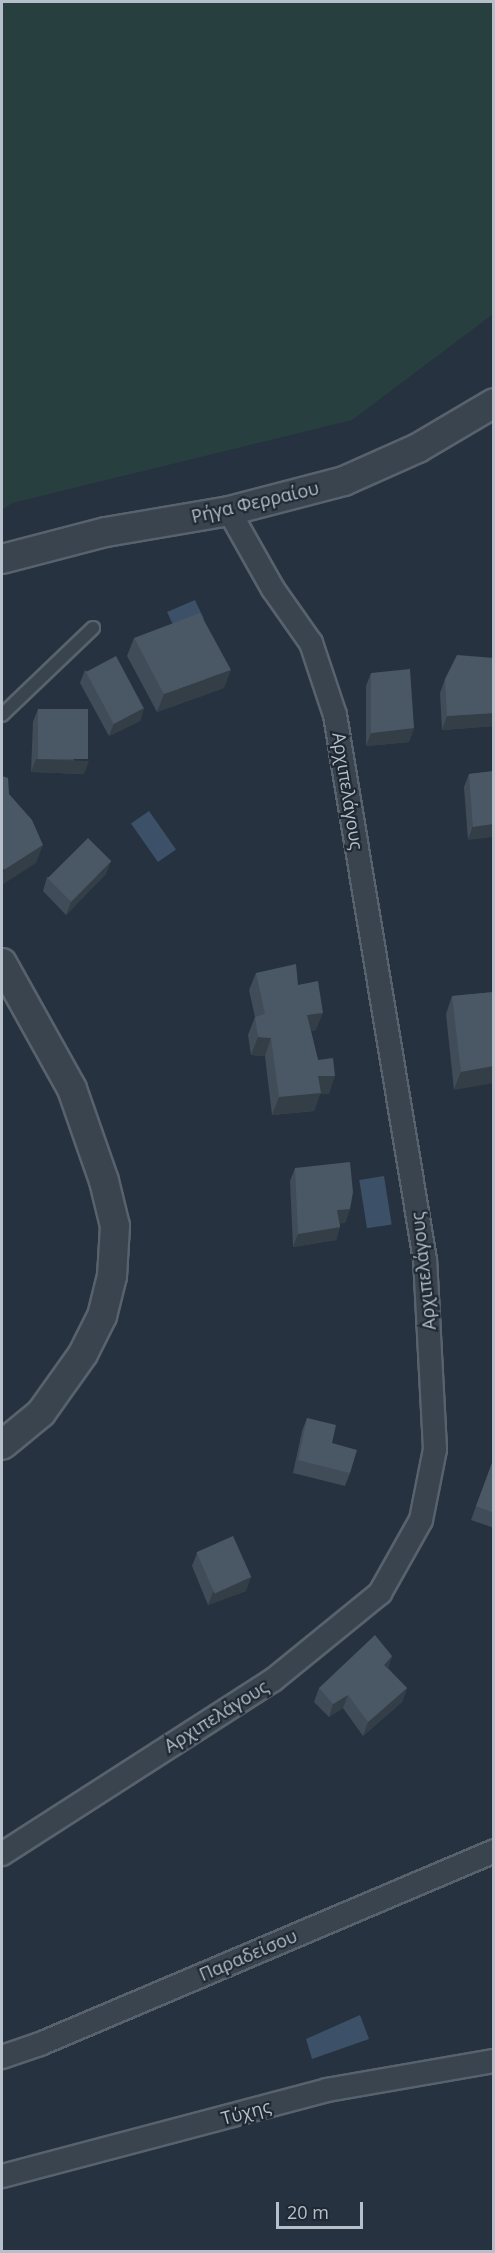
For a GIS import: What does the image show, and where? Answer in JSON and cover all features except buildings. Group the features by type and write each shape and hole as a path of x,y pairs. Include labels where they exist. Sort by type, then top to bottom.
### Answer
{"street":[{"name":"Ρήγα Φερραίου","path":"2,559 106,532 229,510 344,481 418,448 494,403"},
{"name":"Αρχιπελάγους","path":"2,1854 273,1680 380,1593 421,1520 435,1449 425,1260 335,716 310,643 273,589 229,510"},
{"path":"2,963 72,1089 104,1181 115,1227 112,1276 102,1316 83,1354 41,1413 2,1445"},
{"name":"Παραδείσου","path":"2,2056 40,2044 494,1851"},
{"name":"Τύχης","path":"2,2176 327,2090 494,2061"}],"lane":[{"path":"2,716 93,628"}],"green space":[{"path":"2,2 493,2 493,314 352,420 12,503 2,510"}],"water":[{"path":"195,600 204,619 175,629 167,612"},
{"path":"149,811 176,850 158,862 131,824"},
{"path":"384,1176 392,1224 367,1228 359,1180"},
{"path":"360,2015 369,2039 312,2059 306,2039"}]}
